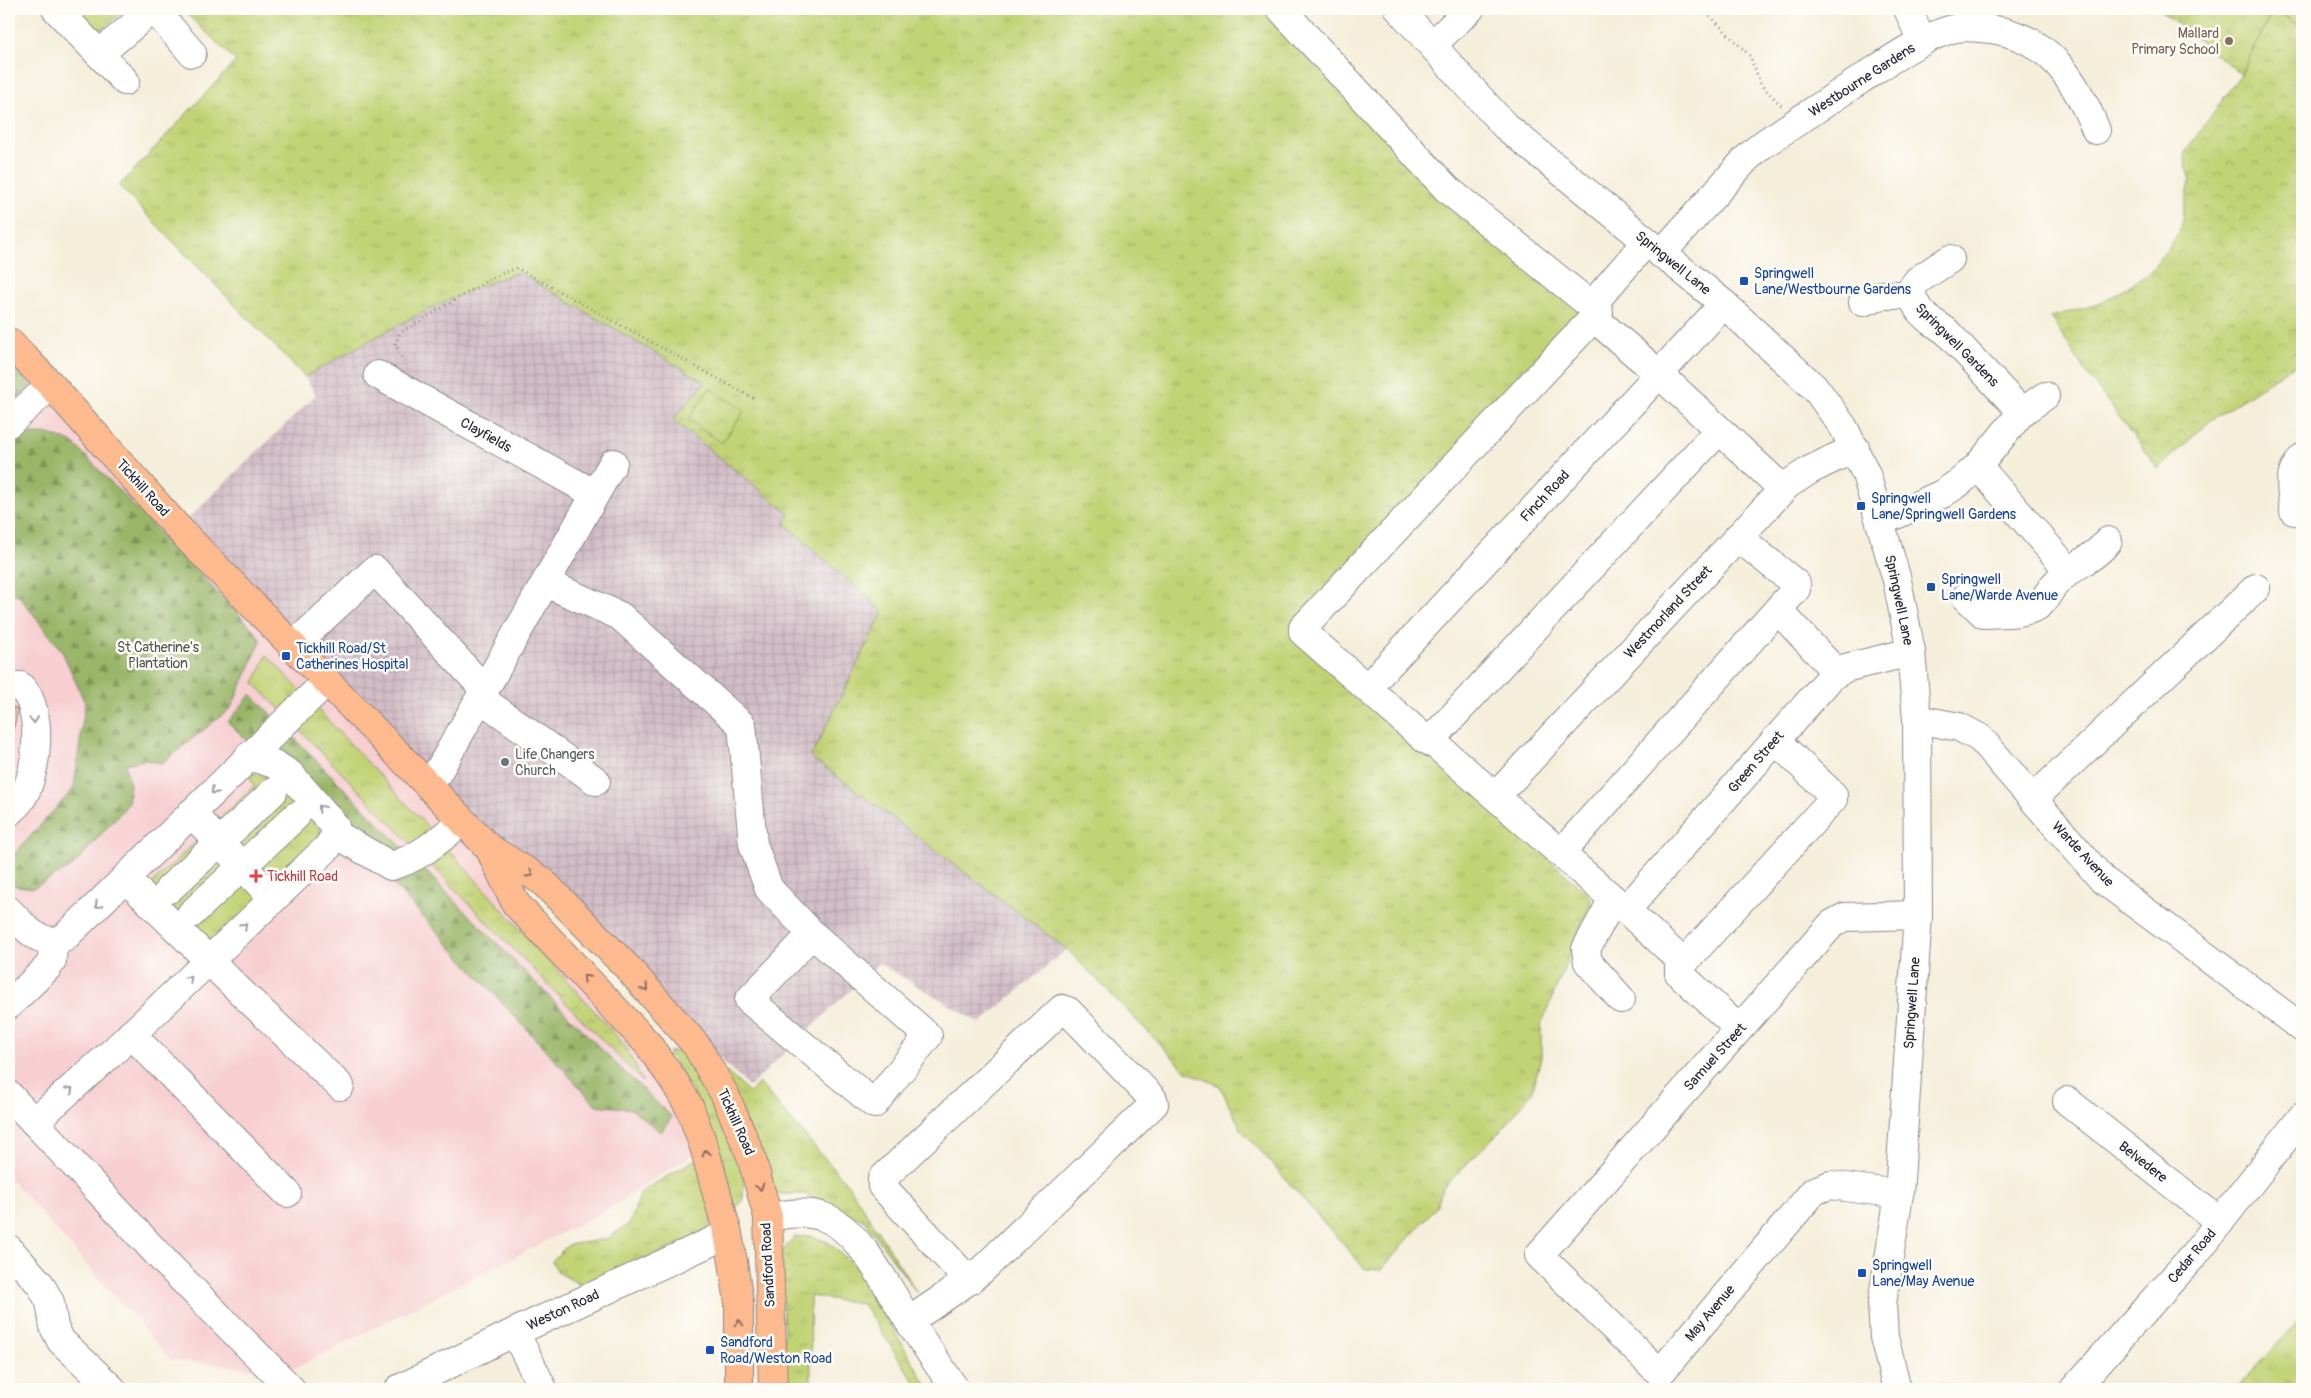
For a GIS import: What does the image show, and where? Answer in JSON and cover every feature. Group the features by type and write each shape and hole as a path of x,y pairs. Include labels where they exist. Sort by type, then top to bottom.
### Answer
{"main road":[{"name":"Tickhill Road","path":"9,342 51,385 178,528 488,848 542,881 628,968 696,1045 725,1095 751,1156 768,1217"},
{"name":"Tickhill Road","path":"488,848 516,904 647,1043 674,1081 690,1108 704,1147 728,1234"},
{"name":"Sandford Road","path":"728,1234 768,1217 773,1389"},
{"path":"728,1234 738,1303 739,1389"}],"street":[{"path":"56,9 124,81"},
{"path":"99,54 153,9 192,53"},
{"path":"1281,9 1447,189 1593,312 1783,489"},
{"name":"Springwell Lane","path":"1399,9 1506,126 1724,304 1816,389 1833,410 1855,448 1866,474 1897,580 1911,652 1917,719 1918,915 1899,1194 1882,1304 1884,1337 1897,1389"},
{"path":"1432,45 1470,9"},
{"path":"1908,9 1922,42"},
{"name":"Westbourne Gardens","path":"1367,688 1303,632 1303,628 1593,312 1654,248 1762,145 1888,62 1922,42 1957,28 1983,28 2010,32 2028,39 2047,53 2073,82 2096,130"},
{"name":"Springwell Gardens","path":"1950,259 1918,280 1912,288 1911,295 1926,318 1946,331 2022,412"},
{"path":"1863,302 1881,295 1911,295"},
{"name":"Finch Road","path":"1367,688 1724,304"},
{"name":"Clayfields","path":"389,381 595,494"},
{"path":"9,423 51,385"},
{"path":"1880,522 1942,494 1960,482 1978,466 2022,412 2046,396"},
{"path":"1430,741 1719,430"},
{"name":"Westmorland Street","path":"1496,796 1783,489 1810,470 1855,448"},
{"path":"2294,511 2290,484 2294,468 2302,458"},
{"path":"430,786 613,463"},
{"path":"1978,466 2069,570"},
{"path":"1561,853 1796,589 1796,584 1738,537"},
{"path":"1966,597 1984,614 2033,609 2043,601 2054,585 2069,570 2101,551 2108,541"},
{"path":"293,646 375,570 483,694 596,781"},
{"path":"546,583 620,616 742,725 753,844 770,889 812,934 928,1036 874,1104 749,1000 812,934"},
{"path":"2033,799 2256,588"},
{"path":"1778,610 1837,674"},
{"name":"Green Street","path":"1621,999 1588,962 1585,956 1586,949 1620,904 1775,740 1832,676 1845,668 1911,652"},
{"path":"9,911 43,941 64,938 326,681"},
{"path":"9,687 20,686 31,701 35,717 36,741 27,787 20,801 9,812"},
{"path":"1367,688 1496,796 1620,904 1684,963"},
{"name":"Warde Avenue","path":"1917,719 1959,727 1980,738 2103,880 2302,1028"},
{"path":"1739,1029 1679,973 1679,968 1833,799 1833,796 1775,740"},
{"path":"34,1122 209,960 326,848 336,834 335,826 325,812 290,774 274,764 249,756"},
{"path":"169,889 273,792"},
{"path":"191,814 273,898"},
{"path":"192,914 241,865 296,816"},
{"path":"336,834 391,866 409,861 427,850 462,820"},
{"path":"126,878 340,1086"},
{"name":"Samuel Street","path":"1539,1255 1832,924 1845,917 1918,915"},
{"path":"9,1005 48,967 52,961 53,941"},
{"path":"909,1321 969,1281 1154,1104 1153,1099 1068,1011 1062,1009 882,1180 882,1186 969,1281"},
{"path":"131,1034 287,1193"},
{"path":"9,1095 166,1263 291,1389"},
{"name":"Belvedere","path":"2067,1101 2220,1222"},
{"name":"Cedar Road","path":"2074,1389 2194,1255 2302,1117"},
{"name":"May Avenue","path":"1539,1255 1660,1373 1814,1191 1830,1185 1899,1194"},
{"path":"768,1217 798,1213 822,1217 840,1227 856,1242 877,1271 955,1389"},
{"name":"Weston Road","path":"399,1389 515,1332 728,1234"},
{"path":"9,1249 40,1284 50,1302 54,1327 61,1341 112,1389"},
{"path":"515,1332 543,1389"}],"path":[{"path":"1703,9 1750,56 1761,85 1798,122"},
{"path":"389,381 405,364 395,344 401,332 496,276 517,268 755,399"}],"shaded area":[{"path":"518,272 705,382 673,420 791,515 786,524 883,612 811,757 1067,949 980,1023 879,963 749,1087 178,528 316,395 305,377 387,330 497,279"},
{"name":"Tickhill Road","path":"9,342 489,848 516,904 647,1043 704,1147 605,1211 287,1372 171,1360 9,1177"}],"green space":[{"path":"76,9 127,9 102,29 94,28"},
{"path":"182,9 1271,9 1589,314 1293,631 1590,896 1591,902 1541,1025 1541,1057 1532,1092 1504,1127 1443,1188 1436,1207 1381,1270 1365,1269 1241,1129 1220,1086 1186,1071 1067,949 811,757 883,612 785,524 790,514 673,420 705,382 518,272 436,306 383,333 305,377 119,186 236,61"},
{"name":"Mallard Primary School","path":"2159,9 2274,9 2241,74"},
{"path":"2274,9 2302,9 2302,28"},
{"path":"2274,9 2302,28 2302,360 2211,420 2158,469 2083,368 2051,317 2102,303 2150,273 2179,233 2190,182 2184,154 2241,74"},
{"path":"9,361 31,386 9,407"},
{"path":"710,388 744,411 722,443 688,420"},
{"name":"St Catherine's Plantation","path":"25,434 49,434 72,442 254,630 261,641 231,708 162,763 145,760 125,764 130,785 128,804 73,866 33,888 9,885 9,860 74,788 85,703 62,651 18,595 9,592 9,445"},
{"path":"267,655 429,828 624,1044 643,1082 254,683"},
{"path":"251,694 611,1059 672,1117 661,1132 631,1109 596,1105 371,860 228,722"},
{"path":"247,772 276,779 320,822 320,852 212,955 148,887 254,786"},
{"path":"668,1052 689,1052 717,1104 744,1175 743,1201 735,1208 721,1153 697,1099"},
{"path":"722,1068 750,1093 759,1083 849,1186 917,1293 865,1221 805,1194 776,1194"},
{"path":"696,1159 713,1219 705,1233 582,1286 558,1272 552,1261 568,1245 607,1239 630,1223 641,1192"},
{"path":"810,1236 828,1242 858,1269 929,1389 919,1389 863,1304 810,1296 811,1389 786,1389 781,1256 794,1237"},
{"path":"2302,1318 2302,1389 2235,1389"}],"building":[{"path":"9,707 18,709 13,731 9,730"}],"place":[{"name":"Mallard Primary School","path":"2229,41"},
{"name":"Springwell Lane/Westbourne Gardens","path":"1744,281"},
{"name":"Springwell Lane/Springwell Gardens","path":"1861,506"},
{"name":"Springwell Lane/Warde Avenue","path":"1931,587"},
{"name":"Tickhill Road/St Catherines Hospital","path":"286,656"},
{"name":"Life Changers Church","path":"505,762"},
{"name":"Tickhill Road","path":"256,876"},
{"name":"Springwell Lane/May Avenue","path":"1862,1273"},
{"name":"Sandford Road/Weston Road","path":"710,1350"}]}
